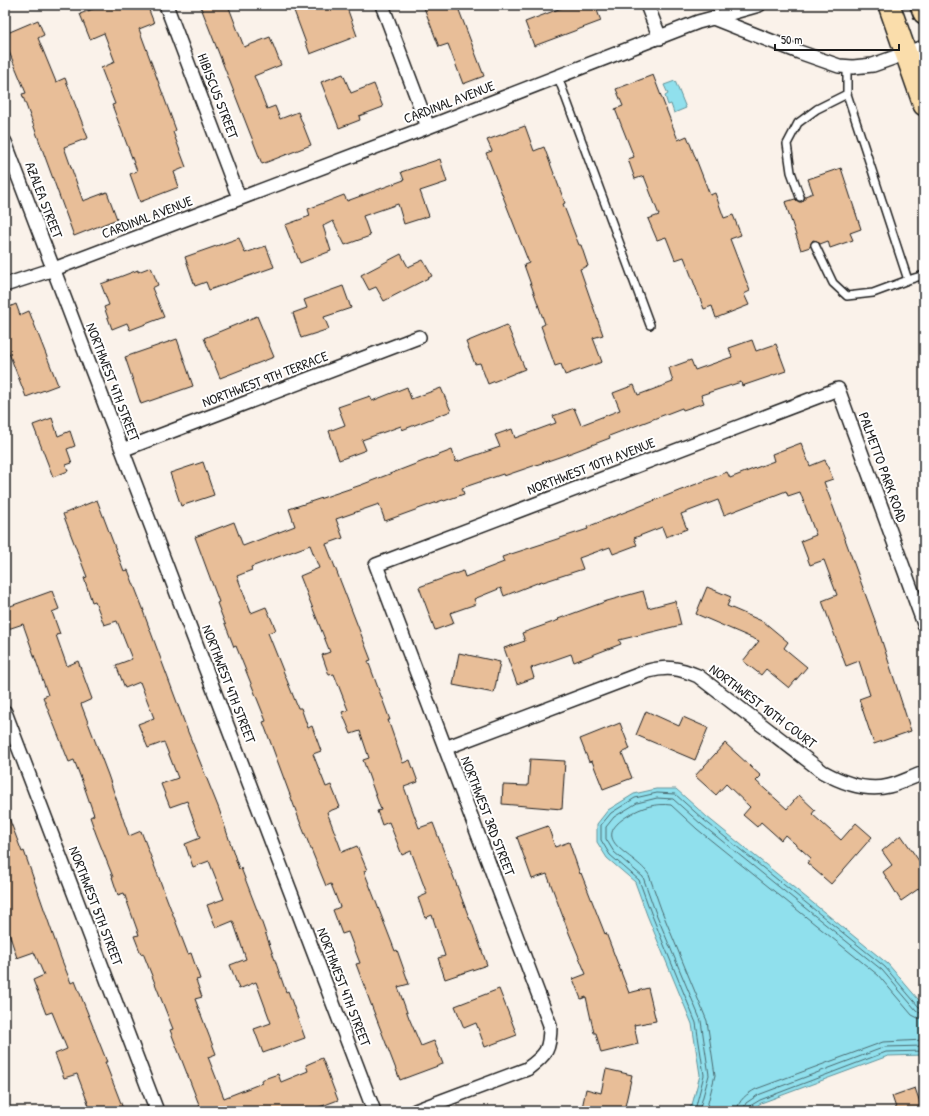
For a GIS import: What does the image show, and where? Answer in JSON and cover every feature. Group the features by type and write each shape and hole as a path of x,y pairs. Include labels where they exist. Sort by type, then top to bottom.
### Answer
{"main road":[{"path":"889,5 915,50 924,105"},
{"path":"921,5 924,13"}],"street":[{"name":"HIBISCUS STREET","path":"166,5 239,198"},
{"path":"382,5 428,127"},
{"path":"648,5 660,38"},
{"name":"CARDINAL AVENUE","path":"5,285 54,269 428,127 698,22 759,5"},
{"path":"713,18 839,66 873,66 915,50"},
{"name":"AZALEA STREET","path":"5,142 54,269"},
{"name":"NORTHWEST 4TH STREET","path":"54,269 374,1111"},
{"name":"NORTHWEST 9TH TERRACE","path":"122,450 419,337"},
{"name":"NORTHWEST 10TH AVENUE","path":"383,585 376,565 838,389"},
{"name":"PALMETTO PARK ROAD","path":"838,389 924,624"},
{"name":"NORTHWEST 3RD STREET","path":"383,585 550,1025 550,1043 542,1058 527,1069 415,1111"},
{"name":"NORTHWEST 10TH COURT","path":"445,748 648,671 663,667 681,669 698,676 823,772 840,781 872,788 888,786 924,773"},
{"name":"NORTHWEST 5TH STREET","path":"5,712 157,1111"}],"lane":[{"path":"847,67 847,94 908,280"},
{"path":"558,77 650,325"},
{"path":"800,197 790,172 787,144 798,123 817,110 847,94"},
{"path":"815,246 833,283 847,296 873,293 924,275"}],"water":[{"path":"675,81 686,108 674,113 671,104 668,105 665,96 668,94 664,85"},
{"path":"656,789 676,789 707,817 888,964 924,1006 924,1055 888,1056 761,1103 750,1111 686,1111 692,1105 700,1075 692,1024 635,882 607,858 597,842 597,824 608,810 634,794"}],"building":[{"path":"103,5 147,5 154,23 139,29 176,130 173,132 186,167 174,172 179,187 140,202 130,174 137,171 112,105 115,104 101,68 115,62 104,33 90,39 80,14"},
{"path":"200,5 228,5 244,47 270,37 281,65 254,76 267,109 275,106 280,119 298,112 311,145 262,164"},
{"path":"302,5 346,5 357,36 310,54 293,8"},
{"path":"423,5 457,5 484,76 463,84 448,44 439,47"},
{"path":"569,5 595,5 601,21 534,46 525,22"},
{"path":"38,20 44,35 38,38 56,82 65,78 88,138 64,147 83,201 107,192 117,219 74,236 22,94 26,93 5,42 5,34"},
{"path":"343,74 351,93 374,84 383,107 359,116 360,120 339,128 321,82"},
{"path":"653,75 678,140 687,136 710,195 715,193 724,218 733,215 741,235 730,239 750,291 744,294 749,305 716,318 712,306 704,309 684,257 675,260 666,237 657,240 648,219 659,215 644,176 635,179 628,159 634,157 615,109 623,106 616,89"},
{"path":"525,126 534,151 544,147 565,203 563,204 579,245 581,245 588,266 580,269 603,335 593,338 602,362 565,375 561,364 555,366 541,326 545,324 524,265 529,263 486,153 492,151 487,140"},
{"path":"440,159 447,182 420,191 429,216 404,224 398,204 363,216 370,236 345,245 333,221 323,226 331,251 300,263 285,225 310,216 308,209 344,195 347,201 404,180 401,172"},
{"path":"841,168 861,229 850,233 853,240 830,248 828,241 820,244 813,240 810,247 801,250 785,202 795,199 802,202 805,196 813,193 808,179"},
{"path":"239,238 245,253 266,246 274,267 209,290 206,282 195,286 185,257"},
{"path":"401,254 408,267 423,260 432,276 384,301 376,287 369,290 361,275"},
{"path":"151,267 158,285 152,288 164,317 130,330 127,323 112,329 104,307 109,305 101,284 138,270 138,272"},
{"path":"343,286 351,308 324,317 329,329 301,338 293,313 307,308 304,300"},
{"path":"16,304 20,315 29,311 58,385 26,397 5,343 5,309"},
{"path":"257,316 274,357 220,378 204,338"},
{"path":"507,325 525,369 488,384 480,363 475,364 466,342"},
{"path":"177,339 193,386 141,404 125,357"},
{"path":"752,340 756,351 776,344 786,371 742,386 741,382 701,395 704,403 683,410 682,408 609,436 610,438 568,454 504,476 503,474 462,488 464,494 385,521 379,504 336,519 343,538 326,544 371,660 368,661 390,720 388,720 403,763 410,760 418,782 404,787 419,828 433,823 487,965 445,979 438,958 445,956 432,915 425,918 418,898 427,894 411,851 402,855 389,822 382,825 377,811 381,810 363,760 369,758 360,731 351,734 342,712 348,710 334,674 329,675 322,655 330,652 300,576 319,568 310,545 251,567 252,570 237,576 251,613 266,607 276,630 268,633 298,708 301,708 308,728 312,726 321,751 313,754 326,787 331,785 340,807 327,812 342,852 357,846 367,870 364,871 395,951 397,950 409,984 398,987 409,1018 421,1046 434,1041 443,1064 400,1080 356,964 360,963 348,932 342,934 333,910 340,907 331,884 326,886 300,822 263,722 266,721 217,603 219,602 195,537 234,522 243,546 295,526 289,509 361,485 452,450 456,462 500,447 495,435 512,429 515,438 556,423 553,416 574,408 581,425 620,410 613,393 634,385 638,395 673,382 669,368 691,360 695,370 732,357 729,348"},
{"path":"407,387 411,399 441,388 451,411 402,430 401,426 362,440 366,450 339,460 329,431 345,425 338,407 370,396 372,401"},
{"path":"52,418 58,436 70,431 75,446 67,449 72,463 66,465 68,471 53,477 33,425"},
{"path":"801,443 810,466 825,460 833,479 824,482 877,626 911,731 874,744 859,699 870,695 859,661 846,666 822,601 837,595 824,560 810,565 801,541 816,535 800,492 788,496 786,491 724,515 718,500 681,514 687,529 666,537 662,527 634,538 637,545 613,554 610,547 579,558 583,569 543,582 542,581 504,596 501,588 474,599 476,604 450,613 454,623 435,630 419,587 463,571 465,577 504,562 502,557 588,529 587,527 727,472 730,478 774,461 772,454"},
{"path":"203,462 214,495 181,506 170,473"},
{"path":"97,500 124,571 128,570 144,611 188,732 219,809 239,869 241,868 286,992 288,991 305,1038 263,1053 254,1029 271,1023 256,982 239,989 230,965 246,959 233,921 216,928 207,905 224,899 209,861 193,867 185,844 200,838 187,801 170,807 161,784 178,778 164,742 148,748 138,724 154,718 140,682 125,688 116,665 132,659 117,621 104,625 95,601 92,602 84,578 87,577 63,514"},
{"path":"707,587 731,597 727,606 764,622 788,642 784,648 807,667 789,688 766,669 761,675 743,661 759,641 696,614"},
{"path":"52,591 59,609 52,612 60,634 56,635 67,666 78,661 92,699 81,704 129,836 141,831 188,954 191,953 200,979 196,980 202,997 195,999 216,1054 208,1057 224,1098 262,1083 261,1080 278,1074 281,1082 308,1071 306,1065 322,1058 338,1100 309,1111 192,1111 200,1107 170,1030 173,1029 143,953 141,954 134,936 139,935 124,893 118,895 113,877 90,817 94,815 74,760 69,762 43,697 48,695 23,624 5,630 5,608"},
{"path":"643,591 648,608 675,601 681,625 619,640 621,644 574,662 571,654 531,668 534,678 517,684 504,648 525,641 522,633 607,601"},
{"path":"459,653 500,662 494,693 453,685"},
{"path":"646,711 679,726 683,717 708,728 695,760 636,735"},
{"path":"620,723 630,749 622,753 632,778 603,789 592,761 589,762 580,739"},
{"path":"725,743 761,776 756,781 787,809 799,795 815,810 812,814 841,840 856,823 872,837 831,884 807,863 811,858 785,835 781,840 761,822 757,827 743,815 750,807 726,784 716,795 695,776"},
{"path":"530,759 565,761 562,809 502,804 503,785 528,786"},
{"path":"5,810 22,852 24,851 61,958 71,983 75,981 107,1062 105,1062 124,1111 91,1111 77,1074 64,1078 55,1054 67,1049 52,1012 46,1014 33,980 44,975 34,952 17,958 5,921"},
{"path":"548,826 555,847 569,842 580,874 581,873 605,934 606,933 629,993 648,988 656,1021 634,1025 638,1044 601,1053 596,1033 594,1033 586,997 581,999 573,979 586,974 547,874 532,879 517,837"},
{"path":"901,835 924,868 924,885 901,901 883,872 892,865 882,851"},
{"path":"499,989 517,1035 485,1047 476,1023 464,1028 455,1006"},
{"path":"606,1069 632,1075 624,1111 593,1111 582,1108 586,1089 601,1093"},
{"path":"915,1088 923,1111 897,1111 892,1096"}]}
